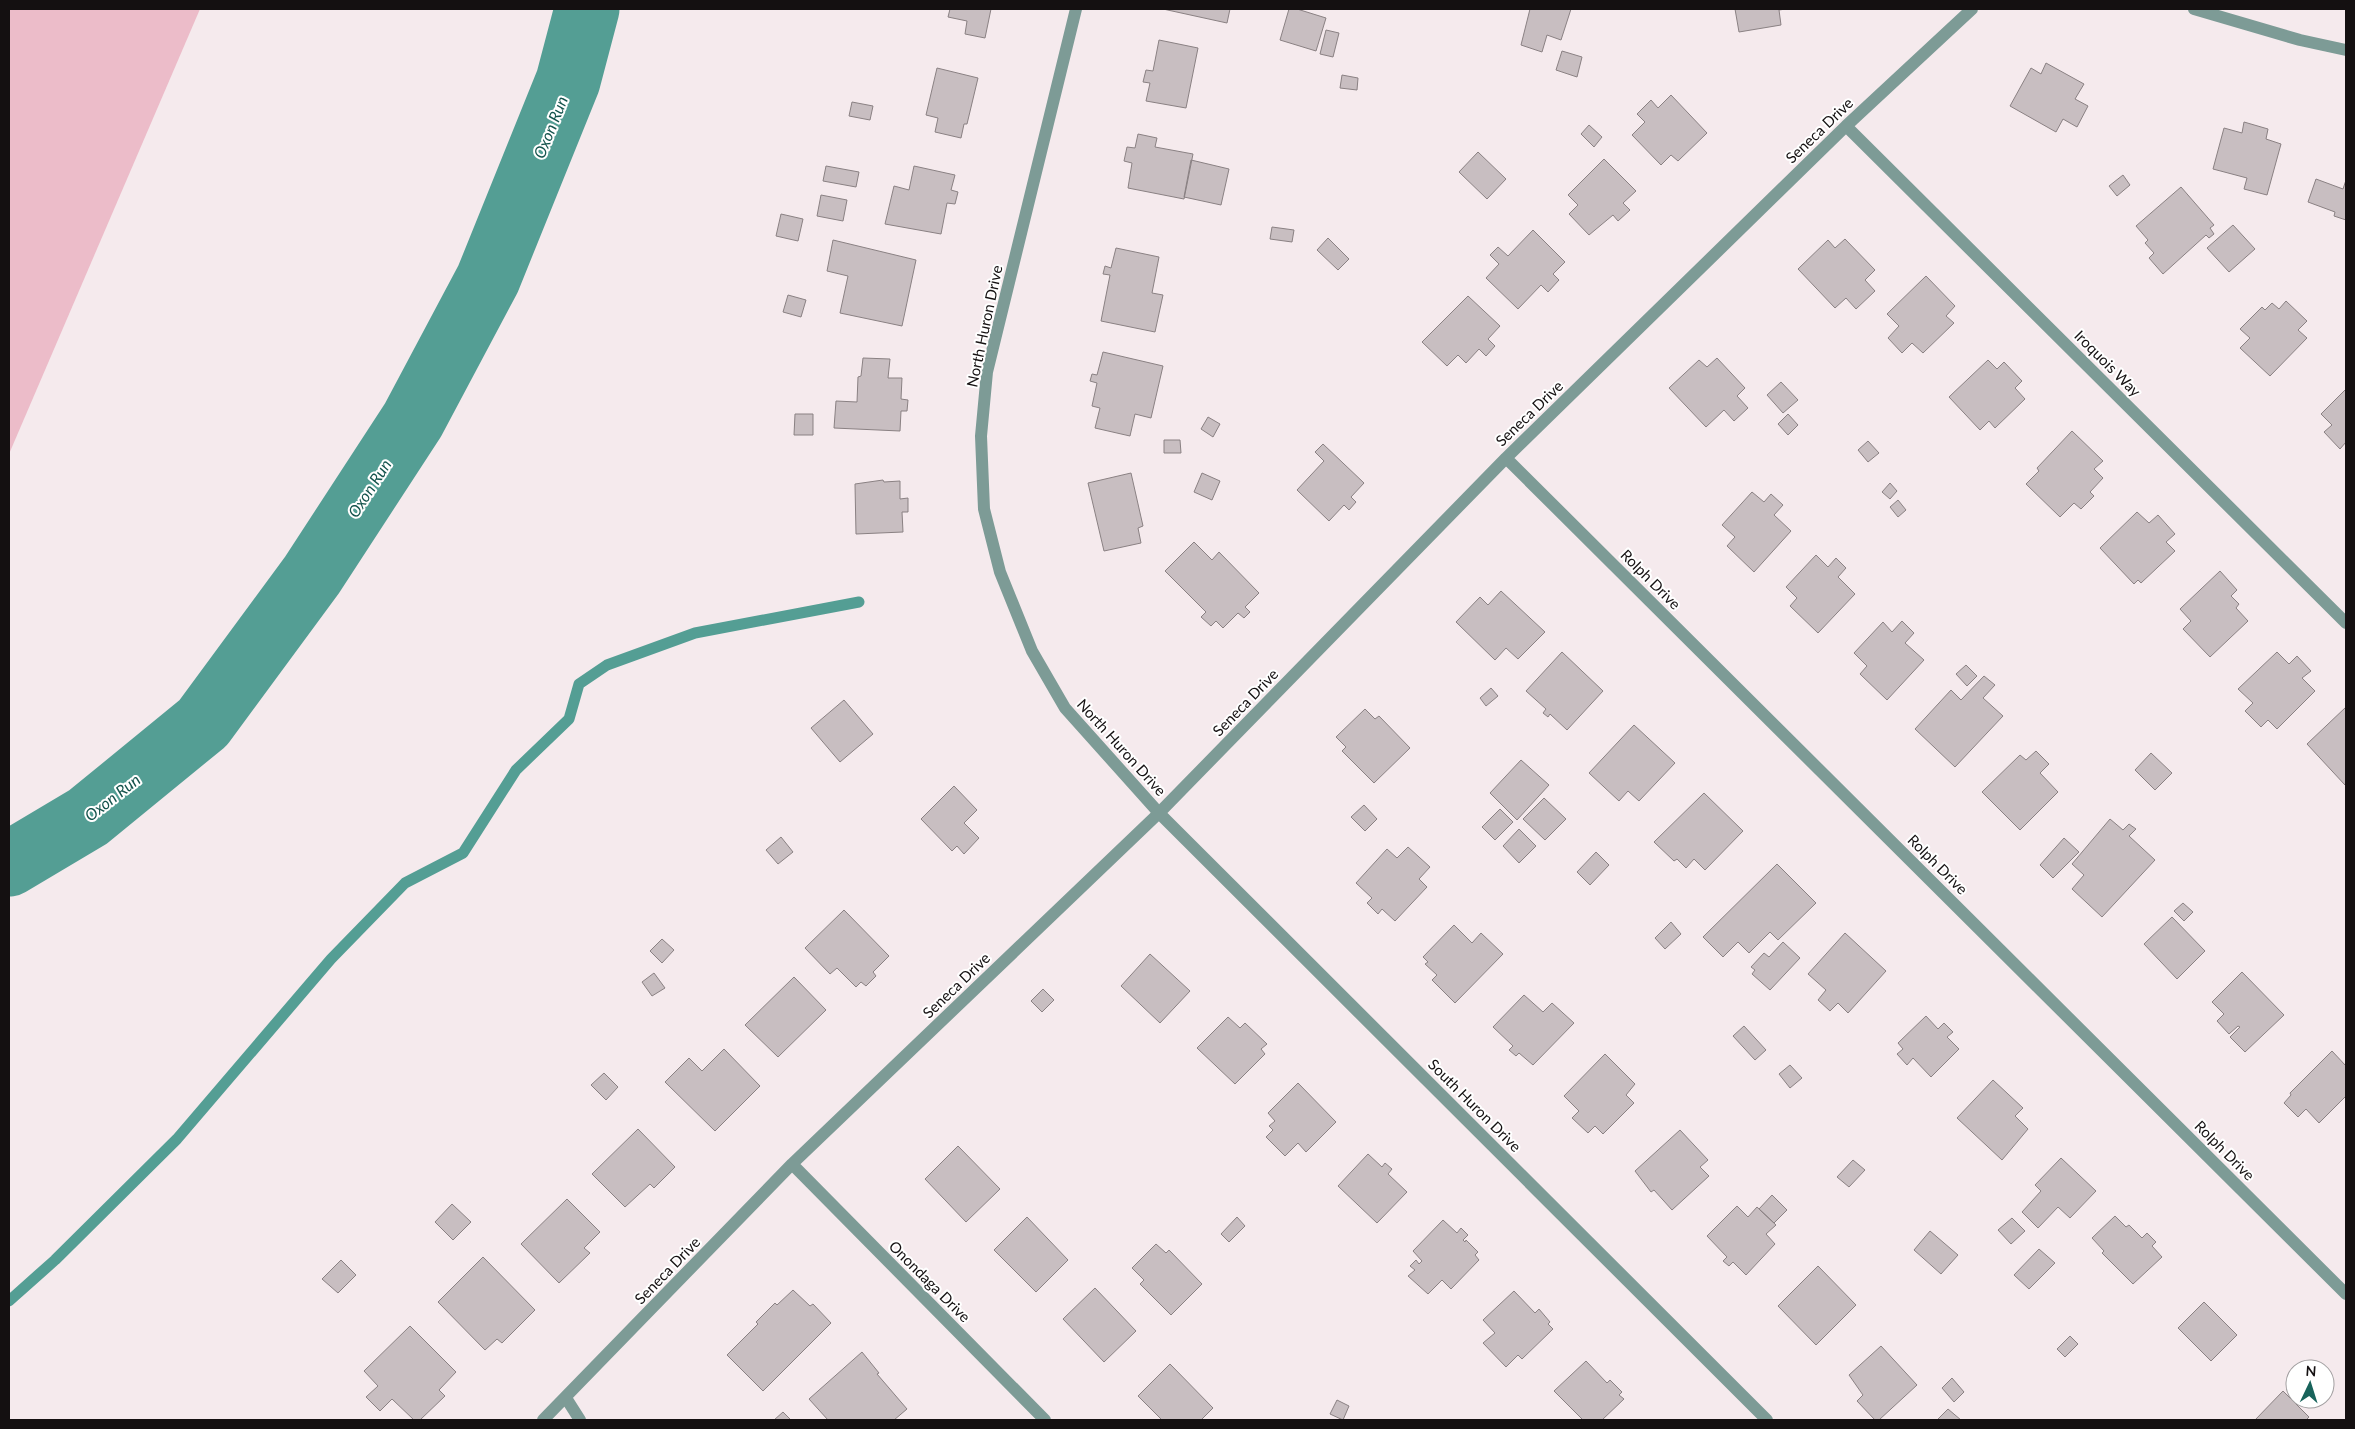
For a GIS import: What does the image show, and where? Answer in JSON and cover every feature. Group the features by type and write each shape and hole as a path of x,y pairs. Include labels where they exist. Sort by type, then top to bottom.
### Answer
{"street":[{"name":"North Huron Drive","path":"1076,9 987,372 981,436 984,509 1000,572 1032,651 1065,708 1159,813"},
{"name":"Seneca Drive","path":"543,1420 792,1164 1159,813 1506,458 1846,126 1972,9"},
{"path":"2194,9 2300,40 2346,50"},
{"name":"Iroquois Way","path":"1846,126 2346,623"},
{"name":"Rolph Drive","path":"1506,458 2346,1294"},
{"name":"South Huron Drive","path":"1159,813 1767,1420"},
{"name":"Onondaga Drive","path":"792,1164 1045,1420"},
{"path":"566,1398 580,1420"}],"shaded area":[{"path":"9,9 200,9 9,454"}],"building":[{"path":"950,9 991,9 985,38 965,34 967,21 948,17"},
{"path":"1163,9 1230,9 1227,23"},
{"path":"1289,9 1297,9 1326,18 1316,51 1280,40"},
{"path":"1530,9 1571,9 1561,40 1547,35 1542,52 1521,45"},
{"path":"1735,9 1786,9 1779,10 1781,25 1739,32"},
{"path":"1326,30 1339,33 1333,57 1320,54"},
{"path":"1159,40 1198,48 1186,108 1146,101 1150,83 1143,82 1146,70 1153,71"},
{"path":"1562,51 1582,57 1577,77 1556,70"},
{"path":"2046,63 2084,84 2075,99 2088,106 2077,127 2063,119 2056,132 2010,106 2031,68 2041,74"},
{"path":"937,68 978,78 967,124 964,124 961,138 935,132 938,118 926,115"},
{"path":"1342,75 1358,78 1357,90 1340,88"},
{"path":"1671,95 1707,133 1678,161 1671,155 1661,165 1632,135 1645,122 1637,114 1651,100 1658,108"},
{"path":"852,102 873,106 870,120 849,116"},
{"path":"2244,122 2268,129 2266,139 2281,144 2267,195 2244,189 2247,178 2213,169 2224,128 2242,133"},
{"path":"1589,125 1602,137 1594,147 1581,134"},
{"path":"1138,134 1157,138 1155,147 1193,154 1184,199 1128,188 1132,163 1124,161 1127,147 1135,148"},
{"path":"1478,152 1506,179 1487,199 1459,172"},
{"path":"1604,159 1636,191 1623,203 1630,210 1618,221 1613,215 1589,235 1569,214 1578,205 1568,195"},
{"path":"1191,160 1229,169 1221,205 1184,197"},
{"path":"826,166 859,172 856,187 823,181"},
{"path":"914,166 955,175 951,190 958,192 955,204 947,203 941,234 885,224 894,186 909,190"},
{"path":"2123,175 2130,185 2117,196 2109,186"},
{"path":"2316,179 2343,189 2346,180 2346,220 2334,216 2335,212 2308,202"},
{"path":"2181,187 2214,225 2210,228 2214,234 2209,238 2206,235 2163,274 2149,258 2154,253 2145,243 2148,240 2136,226"},
{"path":"821,195 847,200 843,221 817,216"},
{"path":"781,214 803,219 798,241 776,236"},
{"path":"2233,225 2255,249 2229,272 2207,248"},
{"path":"1272,227 1294,230 1292,242 1270,239"},
{"path":"1533,230 1565,262 1553,274 1559,280 1548,292 1541,285 1518,309 1486,278 1499,264 1490,255 1498,247 1508,256"},
{"path":"1328,238 1349,259 1338,270 1317,250"},
{"path":"1845,239 1875,270 1865,280 1875,291 1856,309 1846,298 1835,308 1798,269 1828,240 1835,248"},
{"path":"833,240 916,260 902,326 840,313 848,276 827,271"},
{"path":"1116,248 1159,257 1152,293 1163,295 1155,332 1101,321 1110,275 1103,274 1105,266 1111,268"},
{"path":"1926,276 1955,306 1946,316 1954,323 1923,353 1912,343 1902,353 1888,338 1899,326 1887,314"},
{"path":"788,295 806,300 801,317 783,312"},
{"path":"1468,296 1500,326 1488,339 1495,346 1486,356 1479,349 1466,363 1458,355 1447,366 1422,342"},
{"path":"2286,301 2307,321 2298,330 2307,338 2270,376 2240,348 2250,338 2240,329 2262,307 2265,310 2272,303 2279,309"},
{"path":"1103,352 1163,366 1151,418 1135,414 1130,436 1095,428 1100,408 1092,406 1097,383 1090,381 1092,374 1097,375"},
{"path":"863,358 890,359 888,378 902,378 901,399 908,400 907,411 901,411 900,431 834,428 836,401 857,402 858,377 861,376"},
{"path":"1717,358 1745,388 1737,396 1748,408 1734,421 1724,410 1706,427 1669,388 1699,360 1707,367"},
{"path":"1988,360 1997,369 2004,362 2022,381 2015,388 2025,399 1995,428 1989,421 1980,430 1949,397"},
{"path":"1781,382 1798,400 1783,413 1767,395"},
{"path":"2346,389 2346,442 2340,449 2324,432 2332,425 2321,414"},
{"path":"795,414 813,414 813,435 794,435"},
{"path":"1788,414 1798,425 1788,435 1778,424"},
{"path":"1208,417 1220,424 1213,437 1201,429"},
{"path":"2072,431 2103,461 2094,469 2103,478 2090,492 2094,496 2081,509 2074,503 2060,517 2026,484 2039,471 2037,468"},
{"path":"1164,440 1180,440 1181,453 1164,453"},
{"path":"1868,441 1879,453 1868,462 1858,450"},
{"path":"1323,444 1364,483 1351,497 1356,502 1349,510 1344,505 1329,521 1297,490 1324,461 1315,452"},
{"path":"1131,473 1143,526 1138,528 1141,543 1104,551 1088,483"},
{"path":"1202,473 1220,481 1212,500 1194,492"},
{"path":"883,480 884,482 900,481 900,499 908,498 908,512 902,512 903,532 856,534 855,484"},
{"path":"1890,483 1897,491 1890,499 1882,492"},
{"path":"1752,492 1764,502 1771,494 1783,505 1774,515 1791,531 1754,572 1727,546 1735,537 1722,525"},
{"path":"1898,500 1906,510 1898,517 1890,507"},
{"path":"2137,512 2149,523 2158,515 2175,534 2166,542 2175,551 2141,583 2138,580 2134,584 2100,548"},
{"path":"1194,542 1212,560 1219,552 1259,593 1245,607 1250,612 1244,618 1238,613 1223,628 1216,621 1211,626 1201,617 1206,612 1165,571"},
{"path":"1816,555 1828,567 1836,558 1846,568 1838,577 1855,594 1818,633 1790,606 1797,598 1786,587"},
{"path":"2220,571 2237,590 2231,596 2239,604 2236,608 2248,621 2210,657 2183,629 2191,621 2180,609"},
{"path":"1501,591 1545,632 1518,659 1506,648 1495,660 1456,622 1480,597 1488,605"},
{"path":"1902,621 1914,633 1905,643 1924,660 1887,700 1860,674 1867,666 1854,653 1883,622 1892,632"},
{"path":"1562,652 1603,691 1567,730 1550,714 1548,717 1543,713 1546,709 1526,691"},
{"path":"2277,652 2289,664 2297,656 2311,671 2302,678 2315,691 2277,729 2268,720 2261,727 2245,711 2253,703 2238,689"},
{"path":"1966,665 1977,676 1967,686 1956,674"},
{"path":"1984,676 1995,685 1983,698 2003,716 1955,767 1915,729 1951,690 1961,700"},
{"path":"1491,688 1498,696 1486,706 1480,698"},
{"path":"844,700 873,734 840,762 811,728"},
{"path":"2346,707 2346,783 2345,785 2307,744"},
{"path":"1365,709 1375,719 1379,716 1410,748 1374,783 1342,751 1346,747 1336,737"},
{"path":"1634,725 1675,763 1639,801 1628,791 1619,801 1589,773"},
{"path":"2036,751 2049,764 2040,773 2058,792 2020,830 1982,792 2020,755 2026,760"},
{"path":"2151,753 2172,773 2155,790 2135,770"},
{"path":"1521,760 1549,785 1517,820 1490,793"},
{"path":"954,786 977,810 964,823 979,838 964,854 957,846 952,851 921,819"},
{"path":"1704,793 1743,831 1705,870 1694,859 1686,868 1677,859 1674,861 1654,842"},
{"path":"1544,798 1566,819 1545,840 1523,819"},
{"path":"1364,805 1377,819 1365,831 1351,817"},
{"path":"1500,809 1513,822 1495,840 1482,827"},
{"path":"2110,819 2123,830 2129,824 2136,829 2129,836 2155,860 2102,917 2072,889 2084,875 2072,864"},
{"path":"1519,829 1536,846 1519,863 1503,846"},
{"path":"781,837 793,852 778,864 766,850"},
{"path":"2064,838 2079,852 2053,878 2040,865"},
{"path":"1408,847 1430,867 1419,879 1427,887 1395,921 1382,909 1378,914 1367,903 1372,898 1356,883 1387,849 1397,858"},
{"path":"1596,852 1609,865 1590,885 1577,872"},
{"path":"1777,864 1816,903 1778,940 1770,932 1749,953 1738,942 1723,957 1703,937"},
{"path":"2183,903 2193,912 2184,921 2174,911"},
{"path":"844,910 889,956 873,972 876,976 866,986 861,982 856,987 837,968 830,974 805,948"},
{"path":"2172,917 2205,951 2177,979 2144,944"},
{"path":"1671,922 1681,934 1665,949 1655,938"},
{"path":"1454,925 1472,943 1481,933 1503,954 1455,1003 1432,980 1437,975 1425,964 1428,962 1423,957"},
{"path":"1845,933 1886,971 1848,1013 1838,1003 1830,1011 1818,1000 1826,990 1808,974"},
{"path":"662,939 674,950 662,963 650,951"},
{"path":"1783,942 1800,958 1770,990 1752,974 1755,970 1751,967 1764,953 1769,957"},
{"path":"1150,954 1190,991 1160,1023 1121,986"},
{"path":"2242,972 2284,1015 2245,1052 2230,1037 2240,1027 2238,1026 2229,1034 2217,1021 2224,1014 2212,1002"},
{"path":"654,973 665,988 652,996 642,982"},
{"path":"794,977 826,1010 778,1057 745,1025"},
{"path":"1043,989 1054,1000 1042,1012 1031,1001"},
{"path":"1524,995 1543,1012 1552,1003 1574,1023 1533,1065 1519,1053 1516,1056 1509,1050 1513,1046 1493,1027"},
{"path":"1926,1016 1938,1029 1944,1023 1953,1032 1947,1037 1959,1049 1931,1077 1913,1058 1907,1065 1897,1054 1903,1049 1898,1043"},
{"path":"1228,1017 1240,1028 1245,1023 1267,1044 1261,1049 1265,1054 1235,1084 1197,1048"},
{"path":"1744,1026 1766,1050 1755,1060 1733,1036"},
{"path":"724,1049 760,1086 715,1131 665,1082 689,1058 702,1071"},
{"path":"2332,1051 2346,1066 2346,1096 2319,1123 2306,1109 2298,1117 2284,1103 2291,1095 2290,1093"},
{"path":"1605,1054 1635,1084 1626,1095 1634,1103 1603,1134 1595,1126 1588,1133 1572,1118 1579,1111 1564,1096"},
{"path":"1790,1065 1802,1078 1790,1088 1779,1074"},
{"path":"604,1073 618,1087 606,1100 591,1085"},
{"path":"1993,1080 2023,1108 2015,1116 2028,1129 2002,1160 1957,1118"},
{"path":"1298,1083 1336,1122 1306,1152 1298,1143 1285,1156 1266,1137 1273,1130 1269,1126 1275,1121 1268,1113"},
{"path":"638,1129 675,1167 654,1188 650,1184 625,1207 592,1174"},
{"path":"1680,1130 1708,1160 1700,1167 1709,1176 1672,1210 1654,1190 1651,1192 1635,1171"},
{"path":"958,1146 1000,1189 966,1222 925,1179"},
{"path":"1368,1154 1382,1167 1385,1163 1392,1169 1388,1174 1407,1192 1377,1223 1338,1186"},
{"path":"2061,1158 2096,1191 2070,1218 2058,1207 2038,1228 2022,1212 2041,1191 2035,1185"},
{"path":"1853,1160 1865,1170 1849,1187 1837,1177"},
{"path":"1772,1195 1787,1210 1774,1223 1759,1209"},
{"path":"567,1199 600,1232 584,1248 590,1253 559,1283 521,1244"},
{"path":"452,1204 471,1222 453,1240 435,1222"},
{"path":"1737,1206 1748,1217 1757,1207 1776,1225 1766,1234 1775,1244 1746,1275 1733,1262 1729,1266 1723,1261 1727,1257 1707,1236"},
{"path":"2115,1216 2126,1227 2129,1225 2142,1238 2147,1233 2156,1242 2152,1246 2162,1257 2133,1284 2102,1253 2104,1251 2092,1238"},
{"path":"1027,1217 1068,1260 1036,1292 994,1250"},
{"path":"1237,1217 1245,1226 1229,1242 1221,1234"},
{"path":"2012,1218 2025,1231 2011,1244 1998,1230"},
{"path":"1443,1220 1457,1233 1461,1228 1468,1235 1463,1240 1465,1242 1466,1240 1478,1252 1475,1255 1479,1260 1451,1289 1442,1280 1428,1294 1408,1276 1415,1270 1410,1266 1416,1260 1419,1264 1422,1261 1413,1251"},
{"path":"1930,1231 1958,1255 1941,1274 1914,1250"},
{"path":"1156,1244 1166,1253 1169,1250 1202,1284 1171,1315 1140,1284 1144,1280 1132,1268"},
{"path":"2039,1249 2055,1263 2029,1289 2014,1275"},
{"path":"483,1257 535,1310 502,1343 497,1339 485,1350 438,1302"},
{"path":"341,1260 356,1275 338,1293 322,1279"},
{"path":"1818,1266 1856,1305 1816,1345 1778,1306"},
{"path":"1095,1288 1136,1331 1104,1362 1063,1319"},
{"path":"793,1290 810,1306 813,1304 831,1323 763,1391 727,1355 758,1324 756,1322 775,1303 777,1305"},
{"path":"1514,1291 1535,1313 1539,1309 1550,1322 1548,1324 1553,1329 1522,1359 1518,1355 1506,1367 1483,1343 1495,1333 1483,1320"},
{"path":"2204,1302 2237,1335 2211,1361 2178,1328"},
{"path":"410,1326 456,1372 439,1390 445,1396 420,1420 414,1420 392,1399 380,1411 366,1397 378,1386 364,1371"},
{"path":"2070,1336 2078,1344 2065,1357 2057,1349"},
{"path":"1881,1346 1917,1385 1879,1420 1875,1420 1857,1401 1863,1395 1849,1375"},
{"path":"862,1352 879,1373 877,1374 907,1409 894,1420 828,1420 809,1399"},
{"path":"1586,1361 1607,1383 1610,1380 1622,1392 1619,1395 1624,1399 1602,1420 1583,1420 1554,1391"},
{"path":"1170,1364 1213,1408 1201,1420 1162,1420 1138,1396"},
{"path":"1952,1378 1964,1392 1954,1402 1942,1388"},
{"path":"2283,1391 2285,1393 2285,1409 2301,1409 2309,1417 2306,1420 2255,1420"},
{"path":"1337,1400 1349,1406 1343,1420 1330,1414"},
{"path":"1948,1409 1961,1420 1937,1420"},
{"path":"783,1412 791,1420 774,1420"}],"waterway":[{"name":"Oxon Run","path":"9,864 88,817 203,723 312,575 413,420 488,279 568,81 587,9"},
{"path":"9,1301 55,1260 177,1139 331,959 405,883 463,853 516,770 569,719 579,684 607,665 695,633 859,602"}]}
